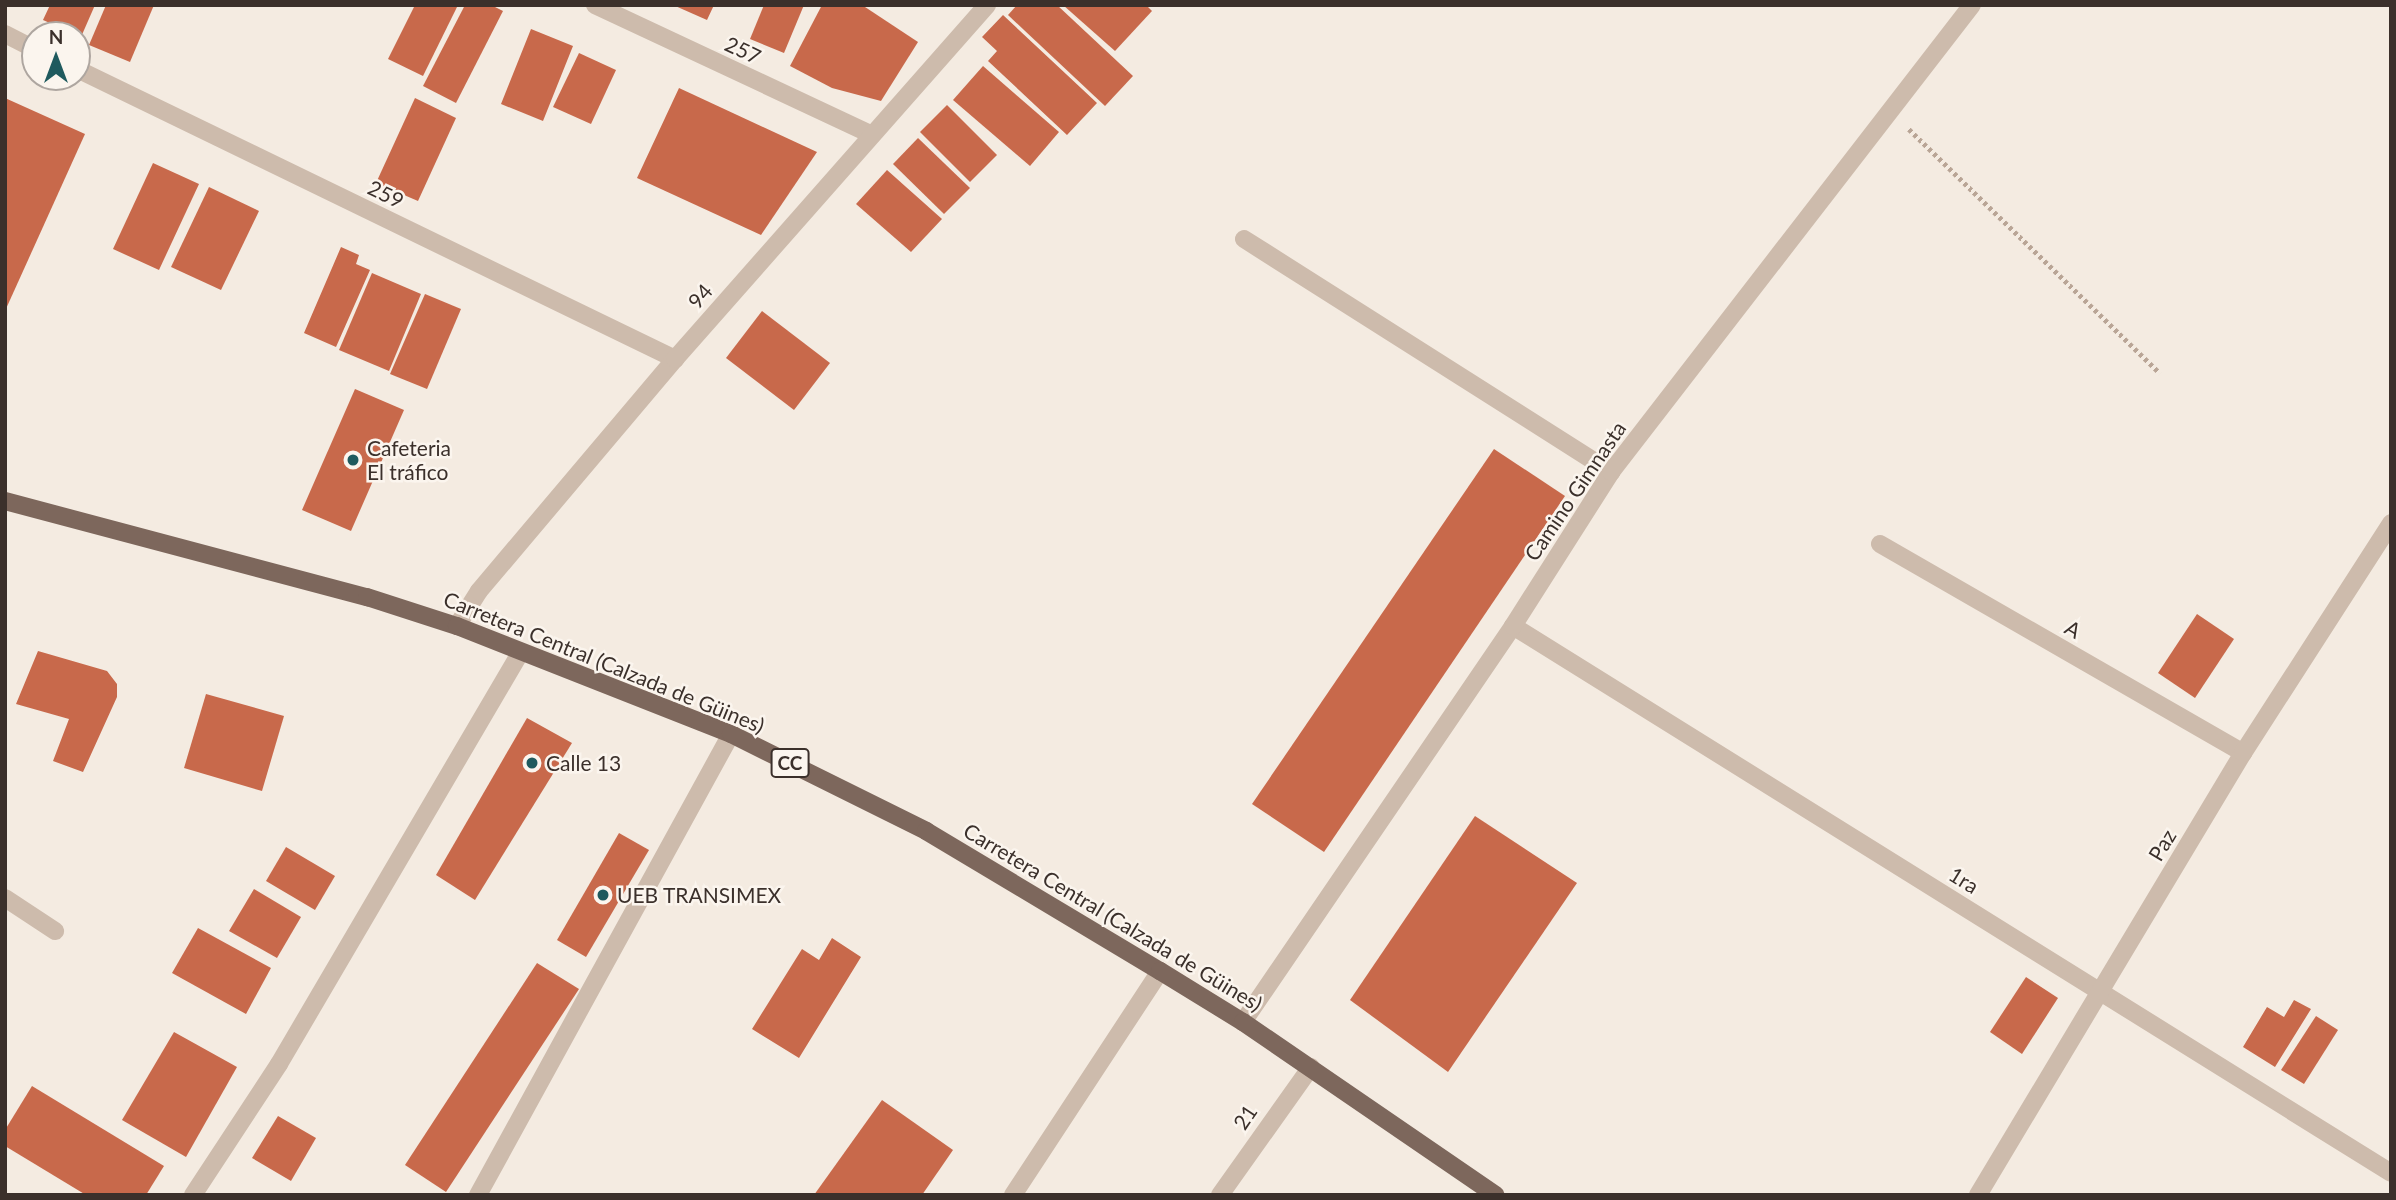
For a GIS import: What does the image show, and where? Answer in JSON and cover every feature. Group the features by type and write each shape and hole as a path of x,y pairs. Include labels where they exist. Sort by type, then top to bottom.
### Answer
{"main road":[{"name":"Carretera Central (Calzada de Güines)","path":"5,501 173,542 457,626 731,734 926,831 1160,971 1243,1022 1496,1195"}],"street":[{"name":"257","path":"595,5 872,135"},
{"name":"94","path":"457,626 479,592 675,359 987,5"},
{"name":"Camino Gimnasta","path":"1243,1022 1513,626 1611,472 1889,108 1972,5"},
{"path":"5,34 21,42"},
{"name":"259","path":"91,76 675,359"},
{"path":"1244,239 1611,472"},
{"name":"Paz","path":"1978,1195 2243,753 2391,523"},
{"name":"A","path":"1880,544 2243,753"},
{"name":"1ra","path":"1513,626 2391,1173"},
{"path":"193,1195 279,1065 521,652"},
{"path":"478,1195 731,734"},
{"path":"5,898 55,931"},
{"path":"1013,1195 1160,971"},
{"name":"21","path":"1220,1195 1311,1068"}],"path":[{"path":"1889,108 2160,373"}],"building":[{"path":"50,5 95,5 88,21 43,20"},
{"path":"106,5 154,5 130,62 91,46"},
{"path":"415,5 458,5 423,76 388,59"},
{"path":"465,5 491,5 503,11 456,103 423,86"},
{"path":"673,5 714,5 707,20"},
{"path":"764,5 804,5 784,53 750,39"},
{"path":"822,5 862,5 918,42 881,101 832,88 790,66"},
{"path":"1017,5 1057,5 1133,76 1105,106 1008,15"},
{"path":"1063,5 1146,5 1152,11 1115,51"},
{"path":"1003,15 1097,103 1067,135 988,61 997,51 982,37"},
{"path":"531,29 573,46 543,121 501,104"},
{"path":"579,53 616,70 591,124 553,107"},
{"path":"983,66 1059,132 1030,166 953,100"},
{"path":"679,88 817,152 761,235 637,178"},
{"path":"5,98 85,134 5,311"},
{"path":"415,98 456,118 418,201 376,183"},
{"path":"947,105 997,155 970,182 920,132"},
{"path":"918,138 970,188 944,214 893,164"},
{"path":"153,163 199,184 159,270 113,249"},
{"path":"887,170 942,219 911,252 856,204"},
{"path":"209,187 259,211 221,290 171,267"},
{"path":"341,247 359,255 356,264 370,270 336,347 304,333"},
{"path":"372,273 421,294 389,371 339,350"},
{"path":"425,294 461,309 427,389 390,374"},
{"path":"762,311 830,363 794,410 726,358"},
{"name":"Cafeteria El tráfico","path":"355,389 404,410 351,531 302,510"},
{"path":"1494,449 1565,496 1324,852 1252,804"},
{"path":"2197,614 2234,639 2195,698 2158,673"},
{"path":"38,651 107,671 117,684 117,697 83,772 53,761 69,719 16,704"},
{"path":"206,694 284,716 262,791 184,768"},
{"path":"527,718 572,743 475,900 436,875"},
{"path":"1475,816 1577,883 1448,1072 1350,1000"},
{"name":"UEB TRANSIMEX","path":"619,833 649,850 586,957 557,940"},
{"path":"286,847 335,876 315,910 266,881"},
{"path":"254,889 301,917 277,958 229,931"},
{"path":"198,928 271,968 246,1014 172,973"},
{"path":"832,938 861,957 799,1058 752,1029 802,949 819,960"},
{"path":"537,963 579,989 446,1192 405,1165"},
{"path":"2026,977 2058,998 2022,1054 1990,1032"},
{"path":"2294,1000 2311,1009 2275,1067 2243,1047 2267,1007 2284,1017"},
{"path":"2316,1016 2338,1030 2304,1084 2281,1070"},
{"path":"174,1032 237,1067 186,1157 122,1120"},
{"path":"32,1086 164,1166 146,1195 86,1195 5,1146 5,1130"},
{"path":"882,1100 953,1150 922,1195 814,1195"},
{"path":"278,1116 316,1138 291,1181 252,1158"}],"place":[{"name":"Cafeteria El tráfico","path":"353,460"},
{"name":"Calle 13","path":"532,763"},
{"name":"UEB TRANSIMEX","path":"603,895"}]}
